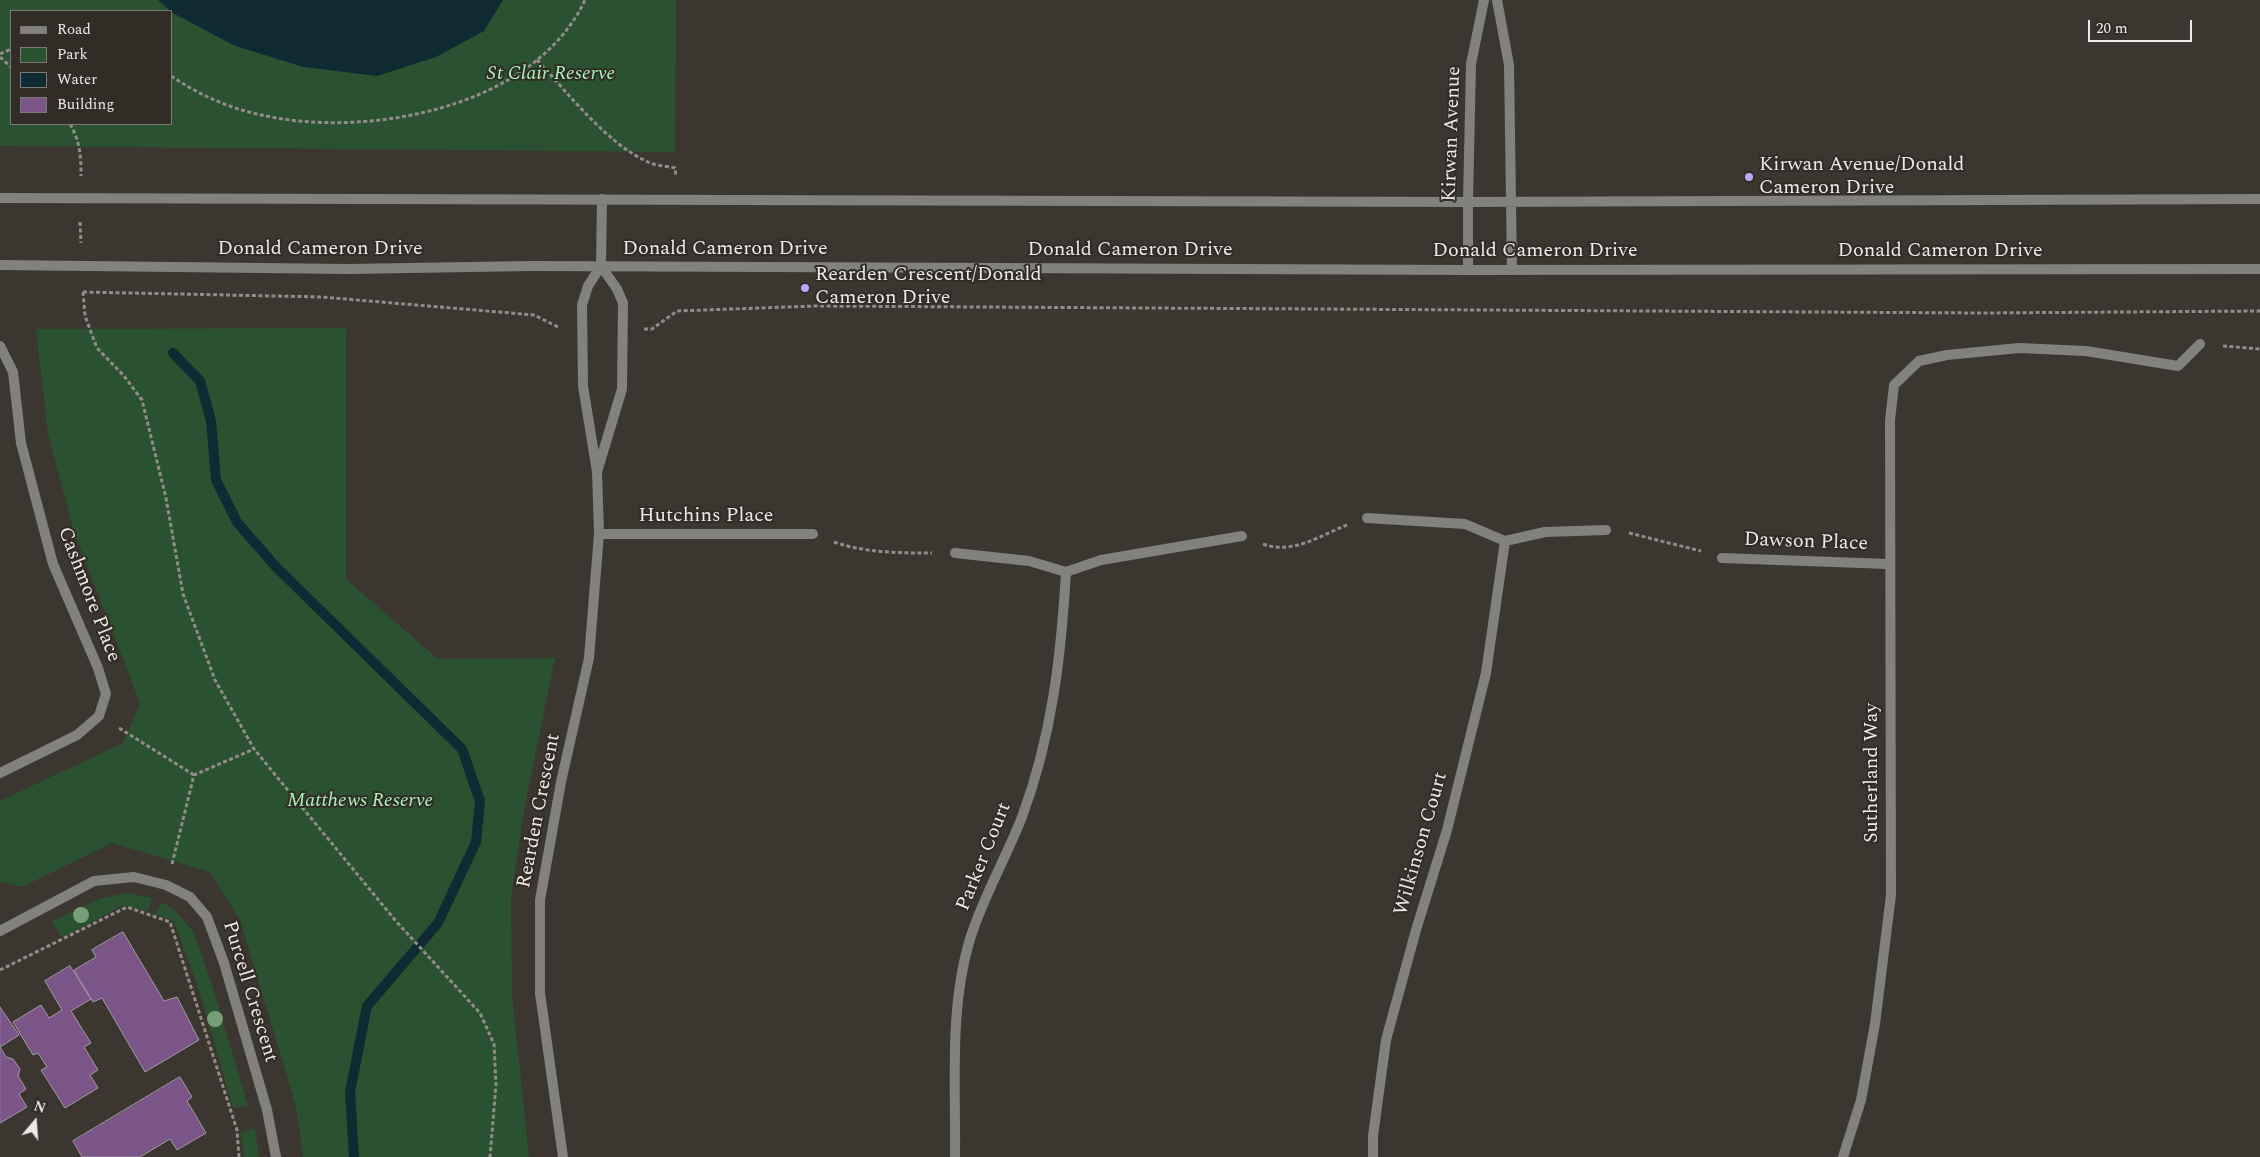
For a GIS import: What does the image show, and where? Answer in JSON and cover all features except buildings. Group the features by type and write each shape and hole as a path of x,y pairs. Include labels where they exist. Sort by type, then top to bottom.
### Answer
{"street":[{"name":"Kirwan Avenue","path":"1468,270 1471,64 1484,0"},
{"path":"1497,0 1509,65 1512,270"},
{"path":"0,198 1468,202 2260,199"},
{"path":"601,266 602,199"},
{"name":"Donald Cameron Drive","path":"0,265 116,268 348,269 601,266 1468,270 2260,269"},
{"name":"Rearden Crescent","path":"563,1157 540,993 540,900 561,782 589,658 599,534 597,472 582,386 582,305 588,286 601,266 616,289 622,303 622,389 597,472"},
{"name":"Sutherland Way","path":"1843,1157 1863,1090 1875,1024 1891,895 1889,564 1890,420 1894,385 1919,361 1947,355 2019,348 2086,350 2178,366 2200,344"},
{"name":"Cashmore Place","path":"0,346 14,372 21,443 53,564 98,668 106,694 99,716"},
{"path":"1366,518 1465,524 1505,541 1545,532 1606,530"},
{"name":"Hutchins Place","path":"599,534 813,534"},
{"path":"955,553 1029,561 1066,572 1101,560 1242,536"},
{"name":"Wilkinson Court","path":"1373,1157 1373,1136 1386,1040 1416,930 1447,830 1486,673 1505,541"},
{"name":"Dawson Place","path":"1722,558 1889,564"},
{"name":"Parker Court","path":"955,1157 957,1000 970,938 1022,816 1048,733 1062,646 1066,572"},
{"path":"0,772 77,735 99,716"},
{"name":"Purcell Crescent","path":"0,930 94,881 134,877 166,885 190,897 207,916 224,963 267,1110 276,1157"}],"path":[{"path":"172,77 195,92 225,105 258,114 297,121 344,123 410,116 482,94 514,78 537,60 564,33 585,0"},
{"path":"0,55 10,66"},
{"path":"537,60 599,126 630,152 650,163 675,168 676,200"},
{"path":"71,125 77,136 80,154 80,181"},
{"path":"80,218 81,247"},
{"path":"83,286 85,316 97,348 124,376 142,400 166,498 183,594 215,680 254,749 395,920 480,1013 494,1044 496,1085 490,1157"},
{"path":"117,294 322,297 534,315 560,328 582,328"},
{"path":"622,329 652,329 677,311 815,306 1984,314 2260,311"},
{"path":"2200,344 2260,349"},
{"path":"1242,536 1272,547 1306,544 1366,518"},
{"path":"1606,530 1688,546 1722,558"},
{"path":"813,534 849,547 887,553 955,553"},
{"path":"99,716 194,775"},
{"path":"194,775 254,749"},
{"path":"166,885 194,775"},
{"path":"0,970 126,907 170,922 236,1130 239,1157"}],"green space":[{"name":"St Clair Reserve","path":"0,0 676,0 675,152 0,146"},
{"name":"Matthews Reserve","path":"346,328 346,579 438,659 555,658 524,810 511,898 512,994 529,1157 303,1157 296,1106 240,920 210,872 112,843 22,887 0,882 0,801 123,743 140,703 74,532 48,434 36,329"},
{"path":"127,893 152,898 148,911 123,905 62,938 52,921 102,898"},
{"path":"162,902 174,910 193,931 212,985 248,1106 233,1108 200,993 176,927 172,920 155,914"},
{"path":"255,1128 259,1157 244,1157 241,1133"}],"water":[{"path":"158,0 503,0 484,31 436,57 377,76 304,67 235,46 172,13 172,10 169,10"}],"waterway":[{"path":"173,353 200,381 211,421 216,480 237,522 275,566 462,749 480,801 476,842 438,923 367,1006 350,1092 354,1157"}],"place":[{"name":"Kirwan Avenue/Donald Cameron Drive","path":"1749,177"},
{"name":"Rearden Crescent/Donald Cameron Drive","path":"805,288"}]}
